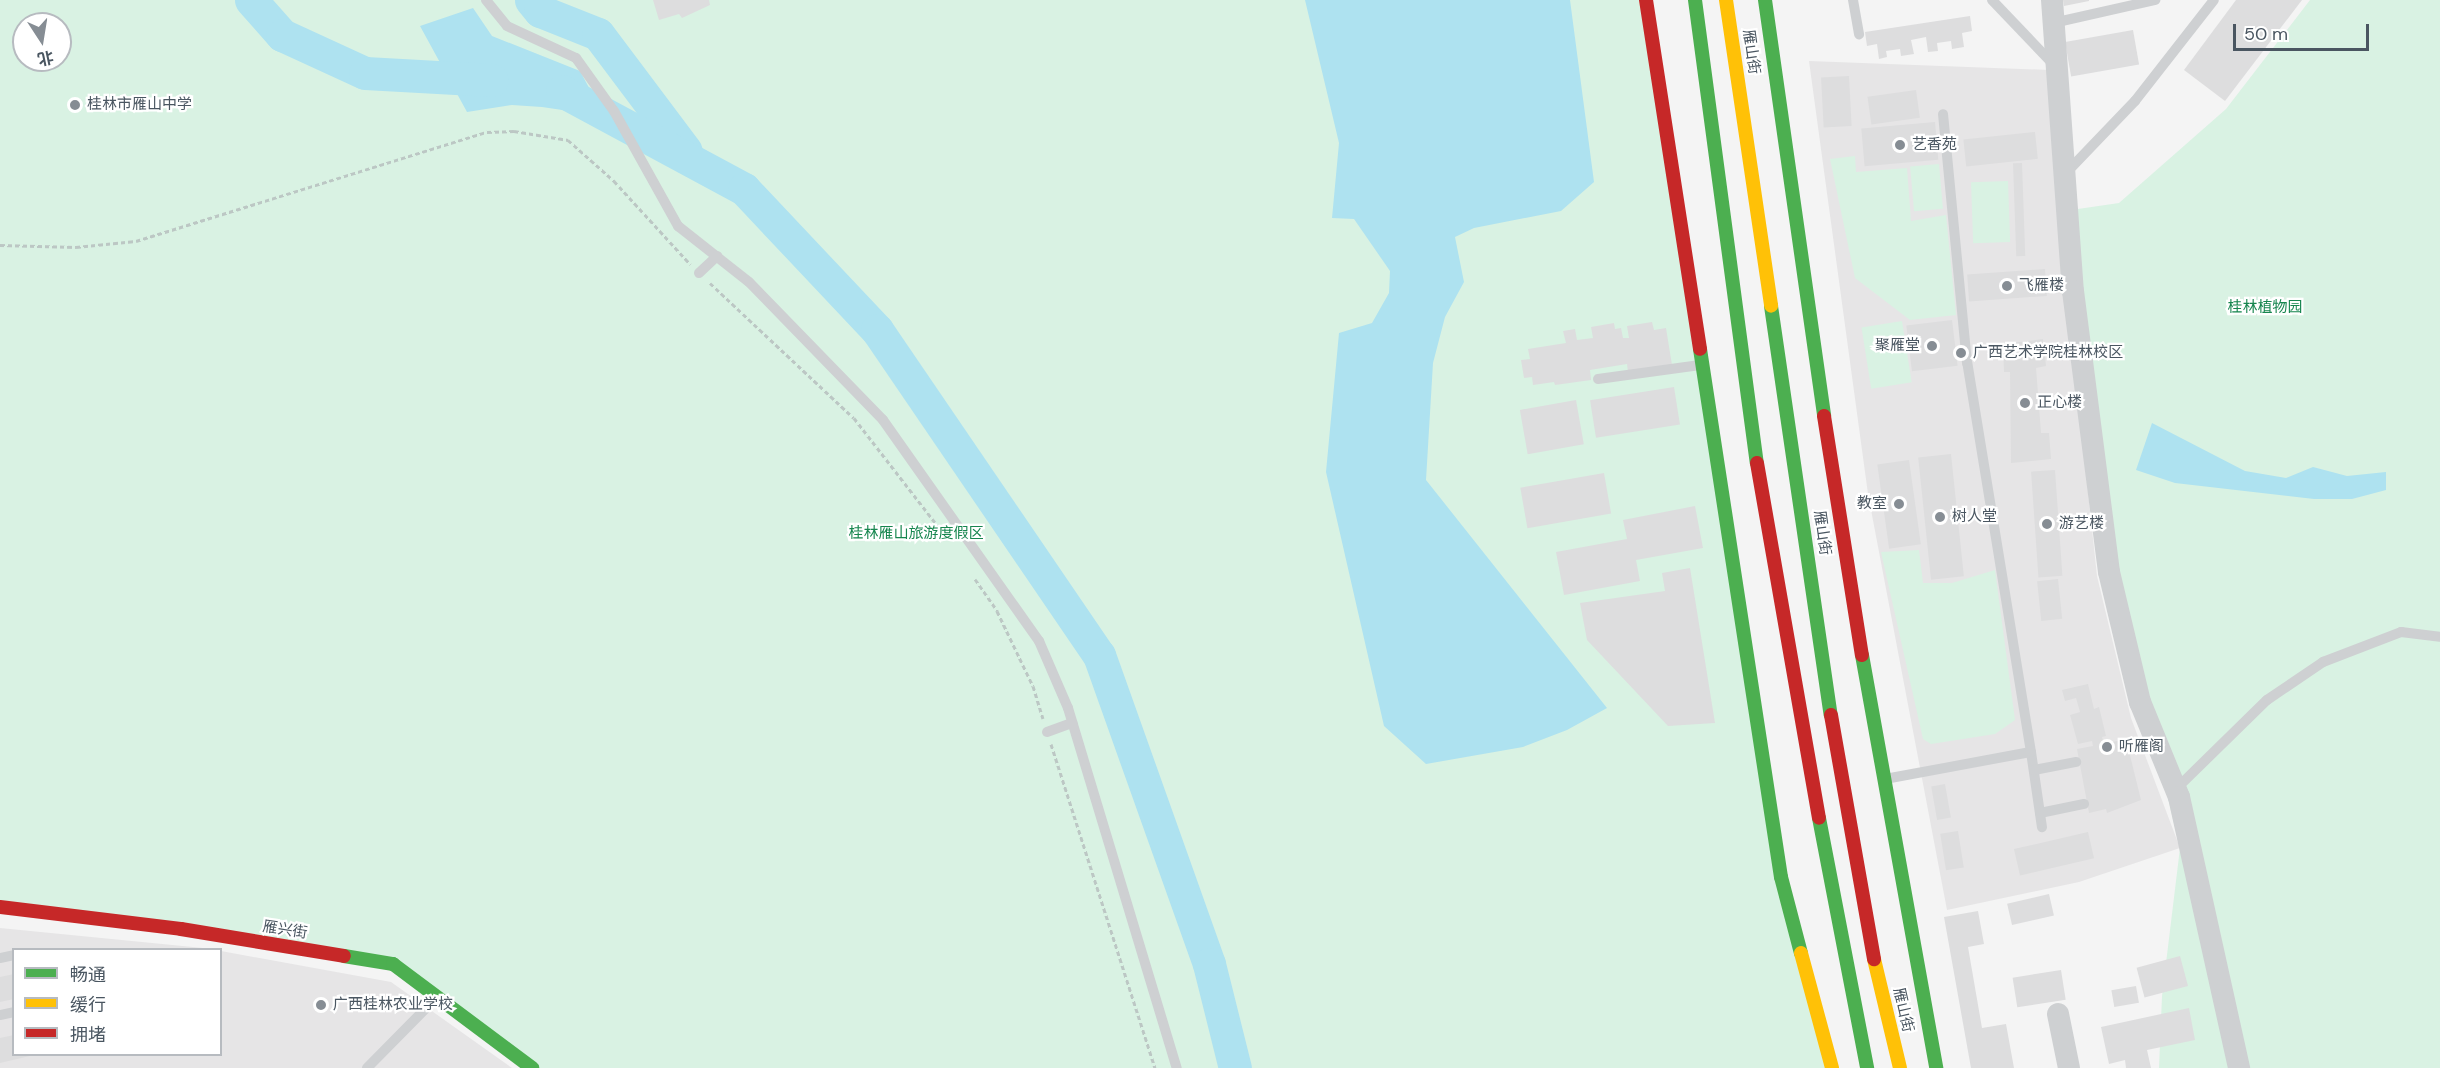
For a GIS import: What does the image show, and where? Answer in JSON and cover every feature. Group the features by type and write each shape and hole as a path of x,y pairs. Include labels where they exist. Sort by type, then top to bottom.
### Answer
{"main road":[{"path":"1646,0 1781,878 1832,1068"},
{"path":"1695,0 1750,422 1792,680 1867,1068"},
{"name":"雁山街","path":"1726,0 1841,784 1873,955 1900,1068"},
{"path":"1765,0 1804,289 1882,780 1936,1068"},
{"name":"雁兴街","path":"0,907 181,929 393,964 532,1068"}],"street":[{"path":"2052,0 2073,291 2109,572 2140,702 2176,790 2226,994 2239,1068"},
{"path":"2058,1014 2069,1068"}],"lane":[{"path":"486,0 507,26 576,58 614,111 678,226 749,282 883,420 1039,641 1072,723 1177,1068"},
{"path":"1853,0 1859,34"},
{"path":"1992,0 2056,67"},
{"path":"2053,22 2155,0"},
{"path":"2064,175 2135,101 2214,0"},
{"path":"1943,114 1967,363 2042,827"},
{"path":"699,273 717,256"},
{"path":"1598,379 1703,364"},
{"path":"2176,790 2267,699 2323,662 2401,632 2440,637"},
{"path":"1047,732 1072,723"},
{"path":"1882,780 2031,752"},
{"path":"2034,770 2076,762"},
{"path":"2040,813 2084,804"},
{"path":"368,1068 438,996"}],"path":[{"path":"0,245 76,247 136,241 487,132 537,132 568,140 588,156 699,273 854,418 942,531"},
{"path":"974,576 997,611 1033,686 1155,1068"}],"shaded area":[{"name":"广西艺术学院桂林校区","path":"1809,61 2049,70 2058,212 2097,576 2131,718 2180,848 2079,882 1947,910 1868,494"},
{"name":"广西桂林农业学校","path":"0,928 203,948 12,948 12,1056 222,1056 222,951 391,982 512,1068 0,1068"}],"green space":[{"name":"桂林雁山旅游度假区","path":"0,0 1646,0 1781,877 1832,1068 532,1068 393,964 0,907"},
{"name":"桂林植物园","path":"2310,0 2440,0 2440,1068 2159,1068 2162,996 2180,848 2117,588 2071,210 2119,203 2226,109"},
{"path":"1855,156 1856,172 1907,168 1911,221 1946,215 1956,315 1910,320 1855,278 1830,159"},
{"path":"1939,164 1943,209 1914,211 1910,167"},
{"path":"2008,181 2010,242 1973,243 1971,182"},
{"path":"1902,321 1912,382 1871,389 1862,327"},
{"path":"1919,550 1923,583 1952,583 1995,570 2015,720 1995,734 1931,744 1923,739 1881,552"}],"water":[{"path":"1305,0 1570,0 1594,182 1561,211 1474,228 1455,237 1464,282 1445,317 1433,363 1426,480 1607,708 1567,730 1523,747 1426,764 1384,726 1326,472 1339,333 1372,323 1389,293 1390,271 1354,219 1332,218 1339,143"},
{"path":"473,8 492,36 580,71 610,127 569,111 542,107 512,105 467,112 420,26"},
{"path":"2152,423 2245,471 2286,478 2313,467 2347,476 2386,472 2386,490 2352,499 2314,499 2175,483 2136,470"}],"building":[{"path":"653,0 709,0 710,5 682,18 679,14 659,20"},
{"path":"2063,0 2089,0 2089,1 2064,6"},
{"path":"2236,0 2302,0 2225,101 2184,70"},
{"path":"1970,16 1972,31 1962,33 1964,47 1952,49 1951,41 1937,43 1938,51 1928,52 1926,37 1911,40 1914,54 1901,56 1900,49 1886,51 1887,57 1879,59 1877,44 1867,46 1865,32"},
{"path":"2133,30 2139,64 2071,76 2065,42"},
{"path":"1849,76 1852,126 1824,127 1821,77"},
{"path":"1916,90 1920,118 1871,125 1867,97"},
{"name":"艺香苑","path":"1935,122 1938,160 1865,166 1861,128"},
{"path":"2035,132 2038,159 1966,166 1963,140"},
{"path":"2013,163 2022,163 2025,256 2016,256"},
{"name":"飞雁楼","path":"2045,269 2047,296 1969,301 1967,274"},
{"name":"聚雁堂","path":"1952,320 1958,366 1912,371 1906,326"},
{"path":"1652,322 1654,330 1666,328 1672,365 1628,372 1627,364 1590,370 1591,380 1555,385 1554,382 1533,385 1532,377 1524,378 1521,360 1530,359 1528,349 1566,343 1563,331 1575,329 1577,340 1593,338 1591,327 1614,323 1615,329 1621,328 1623,338 1629,338 1627,326"},
{"name":"正心楼","path":"2043,339 2046,366 2036,368 2041,433 2049,433 2051,459 2011,463 2010,372 2004,372 2003,344"},
{"path":"1674,387 1680,425 1596,438 1590,400"},
{"path":"1576,400 1584,444 1528,454 1520,410"},
{"name":"树人堂","path":"1951,454 1964,576 1931,580 1918,457"},
{"name":"教室","path":"1909,460 1921,544 1889,549 1877,464"},
{"name":"游艺楼","path":"2055,470 2062,576 2038,577 2031,472"},
{"path":"1604,473 1611,513 1527,528 1520,488"},
{"path":"1695,506 1703,548 1636,560 1640,581 1564,595 1556,552 1627,539 1623,520"},
{"path":"1690,568 1715,723 1668,726 1587,640 1580,603 1665,591 1662,573"},
{"path":"2058,579 2062,619 2041,621 2037,581"},
{"name":"听雁阁","path":"2088,684 2094,709 2099,707 2106,736 2102,737 2104,744 2126,739 2141,800 2107,813 2106,809 2089,813 2077,749 2093,746 2092,741 2078,744 2070,715 2080,712 2076,698 2065,701 2062,690"},
{"path":"1945,784 1951,817 1937,820 1931,786"},
{"path":"1958,831 1964,868 1946,870 1940,834"},
{"path":"2088,832 2094,858 2020,875 2014,849"},
{"path":"2049,894 2054,915 2012,925 2007,904"},
{"path":"1978,911 1984,944 1968,947 1982,1028 2006,1024 2014,1068 1971,1068 1944,917"},
{"path":"2180,956 2188,986 2145,998 2137,968"},
{"path":"2061,970 2066,1000 2017,1007 2013,978"},
{"path":"12,974 12,999 0,1002 0,977"},
{"path":"2136,986 2139,1003 2114,1007 2111,990"},
{"path":"2189,1008 2195,1040 2147,1050 2151,1068 2126,1068 2125,1060 2109,1064 2101,1027"},
{"path":"12,1035 12,1056 30,1056 0,1063 0,1038"}],"waterway":[{"path":"251,0 282,35 365,73 492,80"},
{"path":"531,0 540,11 598,34 686,151"},
{"path":"562,91 744,189 877,330 1099,655 1209,964 1235,1068"}],"traffic: fast":[{"path":"1695,0 1757,463"},
{"path":"1765,0 1824,416"},
{"path":"1771,306 1831,715"},
{"path":"1700,349 1781,877 1801,953"},
{"path":"1862,655 1936,1068"},
{"path":"1819,818 1867,1068"},
{"path":"344,956 393,964 532,1068"}],"traffic: slow":[{"path":"1726,0 1771,306"},
{"path":"1801,953 1832,1068"},
{"path":"1874,959 1900,1068"}],"traffic: jam":[{"path":"1646,0 1700,349"},
{"path":"1824,416 1862,655"},
{"path":"1757,463 1819,818"},
{"path":"1831,715 1874,959"},
{"path":"0,907 181,929 344,956"}],"place":[{"name":"桂林市雁山中学","path":"75,105"},
{"name":"艺香苑","path":"1900,145"},
{"name":"飞雁楼","path":"2007,286"},
{"name":"聚雁堂","path":"1932,346"},
{"name":"广西艺术学院桂林校区","path":"1961,353"},
{"name":"正心楼","path":"2025,403"},
{"name":"教室","path":"1899,504"},
{"name":"树人堂","path":"1940,517"},
{"name":"游艺楼","path":"2047,524"},
{"name":"听雁阁","path":"2107,747"},
{"name":"广西桂林农业学校","path":"321,1005"}]}
